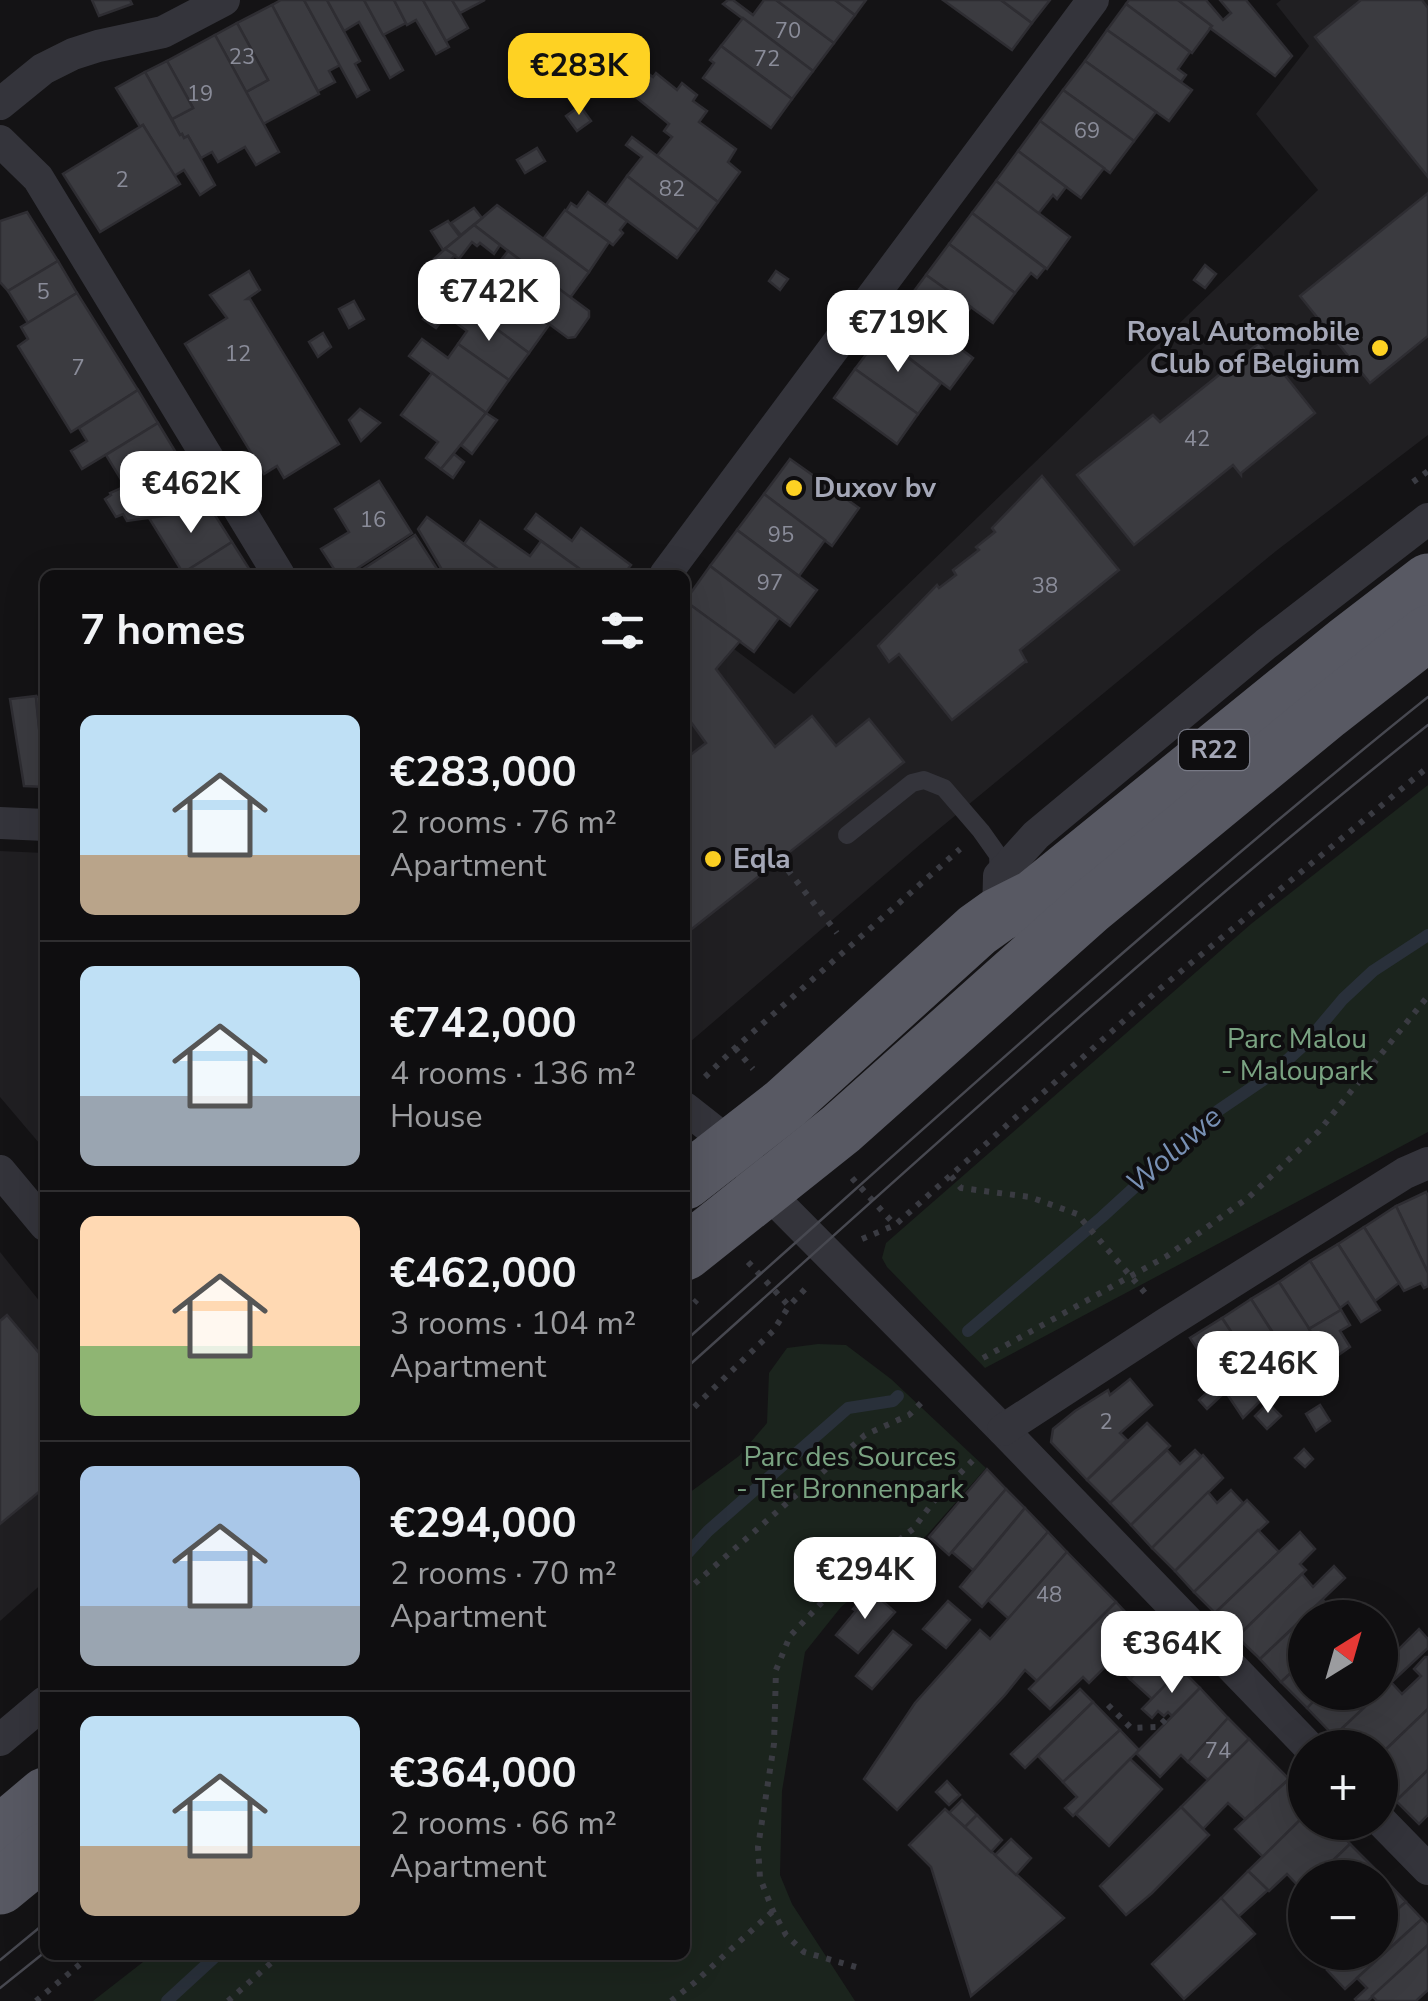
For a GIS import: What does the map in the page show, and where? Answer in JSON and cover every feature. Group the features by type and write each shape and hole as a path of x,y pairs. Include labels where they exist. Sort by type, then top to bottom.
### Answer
{"highway":[{"name":"R22","path":"690,1178 784,1104 978,930 999,896 1034,897 1428,580"},
{"name":"R22","path":"690,1249 841,1129 1090,906 1428,634"},
{"path":"0,1833 40,1799"},
{"path":"0,1888 40,1854"}],"street":[{"path":"0,104 43,69 73,54 163,32 224,0"},
{"path":"669,570 1093,0"},
{"path":"0,141 38,178 276,570"},
{"path":"999,896 1036,835 1266,644 1428,520"},
{"path":"0,824 40,826"},
{"path":"690,1112 732,1145 764,1189 1004,1430 1293,1730"},
{"path":"1004,1430 1405,1173 1428,1163"},
{"path":"0,1171 40,1219"},
{"path":"0,1740 40,1706"},
{"path":"1398,1839 1428,1870"}],"lane":[{"path":"847,835 912,783 924,780 944,788 998,855 999,896"},
{"path":"981,831 1010,839 1036,835"}],"path":[{"path":"895,1225 1156,992 1428,767"},
{"path":"780,860 837,932"},
{"path":"690,1588 865,1435 909,1414 950,1376 1167,1256 1249,1197 1319,1131 1428,996"},
{"path":"951,1176 960,1188 1030,1197 1077,1214 1132,1276 1167,1324"},
{"path":"690,1411 773,1331 789,1306"},
{"path":"856,1967 804,1952 786,1935 760,1878 758,1847 774,1744 776,1670 790,1636 826,1598 913,1529 936,1496 1004,1430"},
{"path":"1108,1705 1132,1728 1158,1727 1170,1714"},
{"path":"671,2001 772,1911"},
{"path":"36,2001 86,1960"},
{"path":"228,2001 274,1960"}],"shaded area":[{"path":"1281,0 1428,0 1428,435 1276,551 922,843 690,1042 690,616 794,694 1318,190 1256,114 1309,46 1276,4"},
{"path":"0,851 40,853 40,1144 0,1097"},
{"path":"0,1252 40,1302 40,1585 0,1621"}],"green space":[{"name":"Parc Malou - Maloupark","path":"1428,785 1428,1132 985,1368 887,1267 882,1258 886,1243 1251,924"},
{"name":"Parc des Sources - Ter Bronnenpark","path":"846,1345 891,1379 986,1468 927,1535 841,1607 805,1652 782,1791 780,1875 792,1904 855,2001 93,2001 146,1960 690,1960 690,1492 739,1456 767,1423 769,1373 787,1348"}],"building":[{"path":"92,0 130,0 132,4 99,16"},
{"path":"281,0 304,0 340,65 329,71 335,82 318,91 272,5"},
{"path":"304,0 327,0 360,61 355,64 369,90 357,97"},
{"path":"327,0 364,0 403,70 390,78 359,22 344,31"},
{"path":"364,0 394,0 406,23 383,35"},
{"path":"394,0 423,0 449,47 436,54 416,20 407,25"},
{"path":"423,0 452,0 468,28 446,41"},
{"path":"452,0 485,0 460,13"},
{"path":"728,0 753,15 764,0 776,0 834,43 813,71 723,4"},
{"path":"776,0 835,0 855,15 834,43"},
{"path":"835,0 866,0 855,15"},
{"path":"943,0 1001,0 1032,23 1012,50"},
{"path":"1001,0 1050,0 1032,23"},
{"path":"1129,0 1178,0 1212,26 1192,53 1126,4"},
{"path":"1178,0 1206,0 1223,20 1231,13 1220,0 1246,0 1292,56 1275,76"},
{"path":"1361,0 1422,0 1428,8 1428,177 1315,37"},
{"path":"1126,4 1190,52 1178,69 1186,75 1181,82 1107,30"},
{"path":"272,5 319,94 263,124 246,92 268,80 237,23"},
{"path":"743,18 813,71 792,99 721,46"},
{"path":"237,23 268,80 246,92 215,35"},
{"path":"1107,30 1192,90 1169,121 1085,61"},
{"path":"215,35 279,152 256,165 245,147 218,162 212,152 201,158 188,136 180,135 172,119 193,108 167,61"},
{"path":"721,46 792,99 771,128 703,78"},
{"path":"167,61 193,108 172,119 145,72"},
{"path":"1085,61 1156,112 1134,141 1063,90"},
{"path":"145,72 180,135 188,136 215,185 200,195 184,170 174,176 116,88"},
{"path":"646,72 653,77 656,73 677,90 682,83 697,95 693,101 707,111 699,122 736,149 728,162 740,172 718,202 657,156 672,137 664,131 669,124 627,90"},
{"path":"1063,90 1134,141 1110,173 1040,121"},
{"path":"580,106 591,121 577,131 566,116"},
{"path":"1040,121 1104,168 1081,198 1018,151"},
{"path":"143,125 180,184 100,232 63,174"},
{"path":"632,137 718,202 698,230 627,176 642,157 626,145"},
{"path":"537,148 545,161 525,173 517,160"},
{"path":"1018,151 1066,187 1057,199 1053,195 1038,214 996,181"},
{"path":"627,176 698,230 677,258 606,205"},
{"path":"996,181 1070,237 1047,269 972,213"},
{"path":"588,192 627,221 613,245 566,211 571,203 577,207"},
{"path":"1428,193 1428,336 1370,383 1300,296"},
{"path":"497,205 589,272 570,298 474,225"},
{"path":"474,208 482,218 461,235 451,223"},
{"path":"565,210 609,242 589,272 544,238"},
{"path":"27,212 58,261 8,291 0,282 0,221"},
{"path":"972,213 1045,268 1037,278 1031,273 1015,293 949,244"},
{"path":"448,221 460,237 443,250 431,231"},
{"path":"474,225 500,245 494,254 472,242 459,259 445,249"},
{"path":"949,244 1015,293 993,323 926,275"},
{"path":"445,249 455,255 433,282 420,272"},
{"path":"508,251 589,311 575,337 568,338 487,278"},
{"path":"58,261 77,293 28,323 8,291"},
{"path":"1205,265 1216,274 1205,288 1194,280"},
{"path":"249,271 260,290 247,299 339,444 284,478 277,466 264,474 185,344 227,318 210,295"},
{"path":"776,271 788,279 780,290 769,281"},
{"path":"926,275 971,307 948,338 903,306"},
{"path":"487,278 549,325 529,353 465,306"},
{"path":"77,293 138,390 71,432 18,346 28,339 21,327"},
{"path":"354,301 364,319 349,328 339,309"},
{"path":"434,305 447,314 436,328 423,319"},
{"path":"464,305 529,353 509,380 458,344 467,331 452,320"},
{"path":"903,306 973,358 950,389 880,336"},
{"path":"323,333 331,347 318,357 309,342"},
{"path":"880,336 941,383 918,414 855,369"},
{"path":"422,339 448,358 458,344 509,380 486,413 409,356"},
{"path":"1259,343 1315,413 1241,475 1233,465 1134,545 1077,475 1153,415 1160,422"},
{"path":"855,369 918,414 897,444 834,398"},
{"path":"432,373 486,413 441,469 426,458 438,442 401,415"},
{"path":"138,390 158,423 82,469 71,451 87,441 79,428"},
{"path":"360,409 380,423 361,441 349,420"},
{"path":"486,413 497,420 472,454 461,445"},
{"path":"158,423 181,461 125,486 106,455"},
{"path":"454,454 464,462 453,478 441,469"},
{"path":"790,459 859,508 832,546 764,494"},
{"path":"181,461 211,509 127,521 123,514 116,517 105,499 110,493"},
{"path":"1042,476 1119,570 1020,650 1026,661 952,720 899,654 889,662 878,646 937,585 939,588 956,575 953,570 979,550 976,547 995,532 992,528"},
{"path":"379,481 412,533 355,570 335,570 321,549 349,532 335,509"},
{"path":"764,494 825,540 799,576 737,530"},
{"path":"211,509 232,542 188,570 181,570 149,518"},
{"path":"536,514 572,541 581,528 631,565 627,570 581,570 525,529"},
{"path":"427,517 499,570 442,570 418,529"},
{"path":"480,521 530,556 541,541 581,570 499,570 464,544"},
{"path":"737,530 817,590 790,626 710,566"},
{"path":"415,535 438,570 362,570"},
{"path":"232,542 250,570 188,570"},
{"path":"710,566 779,618 754,652 690,605 690,594"},
{"path":"690,605 740,641 716,669 775,747 812,716 836,746 869,719 904,762 690,930 690,755 706,743 690,721"},
{"path":"36,696 40,787 24,786 10,699"},
{"path":"36,697 40,697 40,737"},
{"path":"1426,1192 1428,1196 1428,1273 1396,1206"},
{"path":"1396,1206 1428,1273 1428,1286 1424,1288 1421,1283 1404,1291 1364,1227"},
{"path":"1364,1227 1399,1283 1375,1301 1338,1244"},
{"path":"1338,1244 1380,1310 1361,1322 1348,1302 1340,1308 1310,1261"},
{"path":"1310,1261 1341,1310 1309,1329 1279,1282"},
{"path":"1279,1282 1323,1350 1296,1368 1251,1299"},
{"path":"1251,1299 1306,1385 1295,1391 1290,1385 1273,1395 1222,1318"},
{"path":"1341,1310 1350,1325 1340,1331 1350,1347 1330,1361 1309,1329"},
{"path":"7,1315 40,1354 40,1491 0,1524 0,1321"},
{"path":"1222,1318 1270,1391 1243,1418 1190,1338"},
{"path":"1130,1379 1152,1405 1120,1433 1127,1440 1087,1480 1051,1442 1053,1429 1075,1411 1108,1390 1110,1395"},
{"path":"1214,1386 1222,1395 1207,1409 1199,1400"},
{"path":"1268,1403 1281,1416 1267,1429 1255,1416"},
{"path":"1320,1405 1330,1421 1316,1431 1306,1414"},
{"path":"1147,1423 1170,1446 1110,1503 1087,1480"},
{"path":"1304,1449 1313,1459 1305,1467 1295,1458"},
{"path":"1167,1450 1180,1464 1195,1450 1201,1456 1131,1525 1110,1503"},
{"path":"1203,1455 1223,1478 1152,1548 1131,1525"},
{"path":"987,1469 1006,1489 949,1555 929,1537"},
{"path":"1006,1489 1025,1508 973,1570 952,1552"},
{"path":"1231,1490 1243,1503 1175,1571 1152,1548 1208,1492 1217,1503"},
{"path":"1247,1500 1268,1522 1194,1592 1175,1571"},
{"path":"1025,1508 1048,1532 982,1607 960,1587"},
{"path":"1258,1530 1279,1552 1215,1613 1194,1592"},
{"path":"1048,1532 1067,1552 1009,1619 988,1600"},
{"path":"1300,1532 1315,1549 1300,1564 1306,1570 1237,1637 1215,1613"},
{"path":"1067,1552 1116,1602 1037,1681 1025,1670 897,1810 864,1779 915,1703 980,1630 990,1639"},
{"path":"1334,1566 1345,1578 1322,1600 1288,1600 1288,1632 1260,1659 1237,1637 1302,1574 1313,1587"},
{"path":"870,1590 895,1612 858,1653 836,1635"},
{"path":"948,1601 970,1620 946,1648 923,1629"},
{"path":"1116,1602 1142,1630 1089,1683 1083,1677 1050,1709 1029,1689"},
{"path":"1419,1629 1428,1639 1428,1648 1398,1676 1398,1650"},
{"path":"1142,1630 1162,1648 1130,1679 1112,1660"},
{"path":"893,1631 911,1645 872,1689 856,1676"},
{"path":"1288,1633 1288,1676 1281,1682 1260,1659"},
{"path":"1162,1648 1181,1669 1152,1699 1130,1679"},
{"path":"1428,1657 1428,1709 1398,1738 1398,1730 1340,1730 1361,1710 1398,1710 1398,1690 1402,1694 1421,1676 1414,1669"},
{"path":"1181,1669 1200,1688 1172,1716 1158,1711 1152,1718 1142,1709"},
{"path":"1200,1688 1228,1718 1188,1762 1181,1755 1160,1777 1136,1753"},
{"path":"1080,1689 1093,1702 1025,1768 1011,1754"},
{"path":"1093,1702 1120,1730 1063,1782 1038,1756"},
{"path":"1428,1709 1428,1770 1398,1799 1398,1738"},
{"path":"1309,1710 1362,1710 1340,1730 1328,1730"},
{"path":"1228,1718 1249,1739 1208,1780 1188,1762"},
{"path":"1120,1730 1139,1750 1073,1816 1065,1808 1077,1797 1063,1782"},
{"path":"1249,1739 1288,1778 1245,1819 1228,1803 1203,1829 1181,1807"},
{"path":"1130,1759 1162,1789 1109,1846 1076,1814"},
{"path":"1428,1770 1428,1815 1419,1824 1398,1799"},
{"path":"1288,1780 1288,1832 1263,1857 1235,1829"},
{"path":"947,1781 960,1795 949,1805 936,1792"},
{"path":"962,1800 977,1815 965,1827 949,1813"},
{"path":"1181,1807 1209,1835 1126,1915 1100,1886"},
{"path":"945,1809 1064,1918 971,1996 931,1867 909,1845"},
{"path":"977,1815 1002,1840 991,1852 965,1827"},
{"path":"1288,1832 1288,1840 1346,1840 1350,1844 1334,1860 1288,1860 1288,1875 1269,1891 1248,1871"},
{"path":"1011,1839 1031,1858 1016,1875 995,1855"},
{"path":"1350,1844 1366,1860 1334,1860"},
{"path":"1248,1871 1268,1890 1238,1917 1221,1898"},
{"path":"1221,1898 1255,1934 1184,1999 1152,1964"},
{"path":"1406,1902 1422,1919 1398,1941 1398,1909"},
{"path":"1422,1919 1428,1925 1428,1945 1368,2001 1357,2001 1367,1988 1357,1978 1366,1970 1398,1970 1398,1941"},
{"path":"1428,1945 1428,1990 1416,2001 1377,2001 1372,1996"},
{"path":"1327,1970 1366,1970 1345,1989"}],"waterway":[{"name":"Woluwe","path":"968,1331 1219,1110 1272,1074 1373,971 1428,935"},
{"name":"Woluwe","path":"690,1551 848,1408 893,1401 898,1396"},
{"name":"Woluwe","path":"167,2001 212,1960"}],"tram line":[{"path":"690,1337 1145,934 1428,697"},
{"path":"690,1365 1144,961 1428,725"},
{"path":"0,1960 40,1927"},
{"path":"0,1988 40,1956"}],"place":[{"name":"Royal Automobile Club of Belgium","path":"1380,348"},
{"name":"Duxov bv","path":"794,488"},
{"name":"Eqla","path":"713,859"}]}
